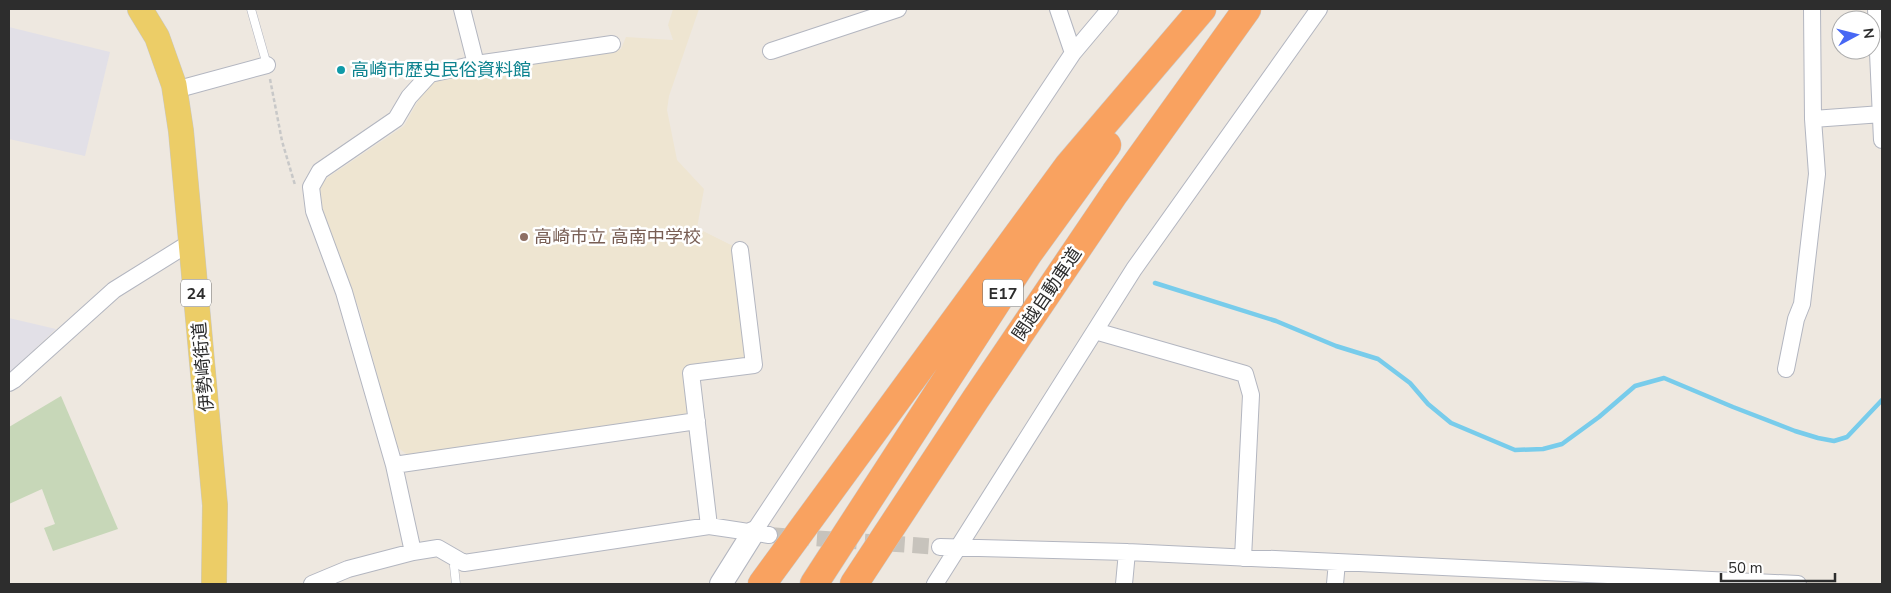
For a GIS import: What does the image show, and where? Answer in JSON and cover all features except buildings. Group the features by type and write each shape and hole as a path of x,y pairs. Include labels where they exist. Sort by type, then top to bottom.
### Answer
{"highway":[{"path":"762,584 1068,166 1203,9"},
{"name":"関越自動車道","path":"814,584 1028,254 1203,9"},
{"name":"関越自動車道","path":"854,584 975,400 1116,193 1248,9"},
{"path":"876,584 975,400"}],"main road":[{"name":"伊勢崎街道","path":"140,9 157,37 174,90 181,131 215,505 214,584"}],"street":[{"path":"462,9 476,64"},
{"path":"771,51 898,9"},
{"path":"1058,9 1074,53"},
{"path":"721,584 761,534 1074,53 1110,9"},
{"path":"1786,369 1796,319 1802,304 1817,174 1813,119 1812,9"},
{"path":"1876,9 1882,140"},
{"path":"935,584 1134,269 1315,10"},
{"path":"412,552 394,465 344,292 314,211 311,187 320,171 396,119 409,97 430,74 476,64 612,44"},
{"path":"174,90 267,66"},
{"path":"1813,119 1881,114"},
{"path":"9,383 114,290 191,242"},
{"path":"708,526 691,373 754,365 740,250"},
{"path":"1095,331 1245,374 1251,395 1243,558"},
{"path":"394,465 697,421"},
{"path":"312,584 348,569 412,552 438,548 464,563 708,526 761,534"},
{"path":"940,547 1127,552 1337,562 1504,577 1798,584"},
{"path":"1124,584 1127,552"},
{"path":"1335,584 1337,562"}],"lane":[{"path":"251,9 267,66"},
{"path":"456,558 454,566 456,584"}],"path":[{"path":"267,66 290,170"}],"shaded area":[{"name":"高崎市立 高南中学校","path":"673,9 699,9 669,96 667,110 677,160 704,189 697,228 733,246 749,355 745,361 685,368 689,410 682,418 409,456 397,447 360,312 318,200 319,187 327,178 404,126 428,83 621,49 626,37 673,40 668,25"},
{"path":"9,27 110,52 85,156 9,139"},
{"path":"9,318 56,329 9,373"}],"green space":[{"path":"61,396 118,529 53,551 44,528 55,524 42,489 9,504 9,427"}],"waterway":[{"path":"1155,283 1276,321 1336,346 1378,359 1410,383 1428,404 1451,423 1515,450 1543,449 1562,444 1599,417 1635,386 1664,378 1795,431 1834,441 1847,437 1882,400"}],"tunnel":[{"path":"769,535 940,547"}],"place":[{"name":"高崎市歴史民俗資料館","path":"341,70"},
{"name":"高崎市立 高南中学校","path":"524,237"}]}
